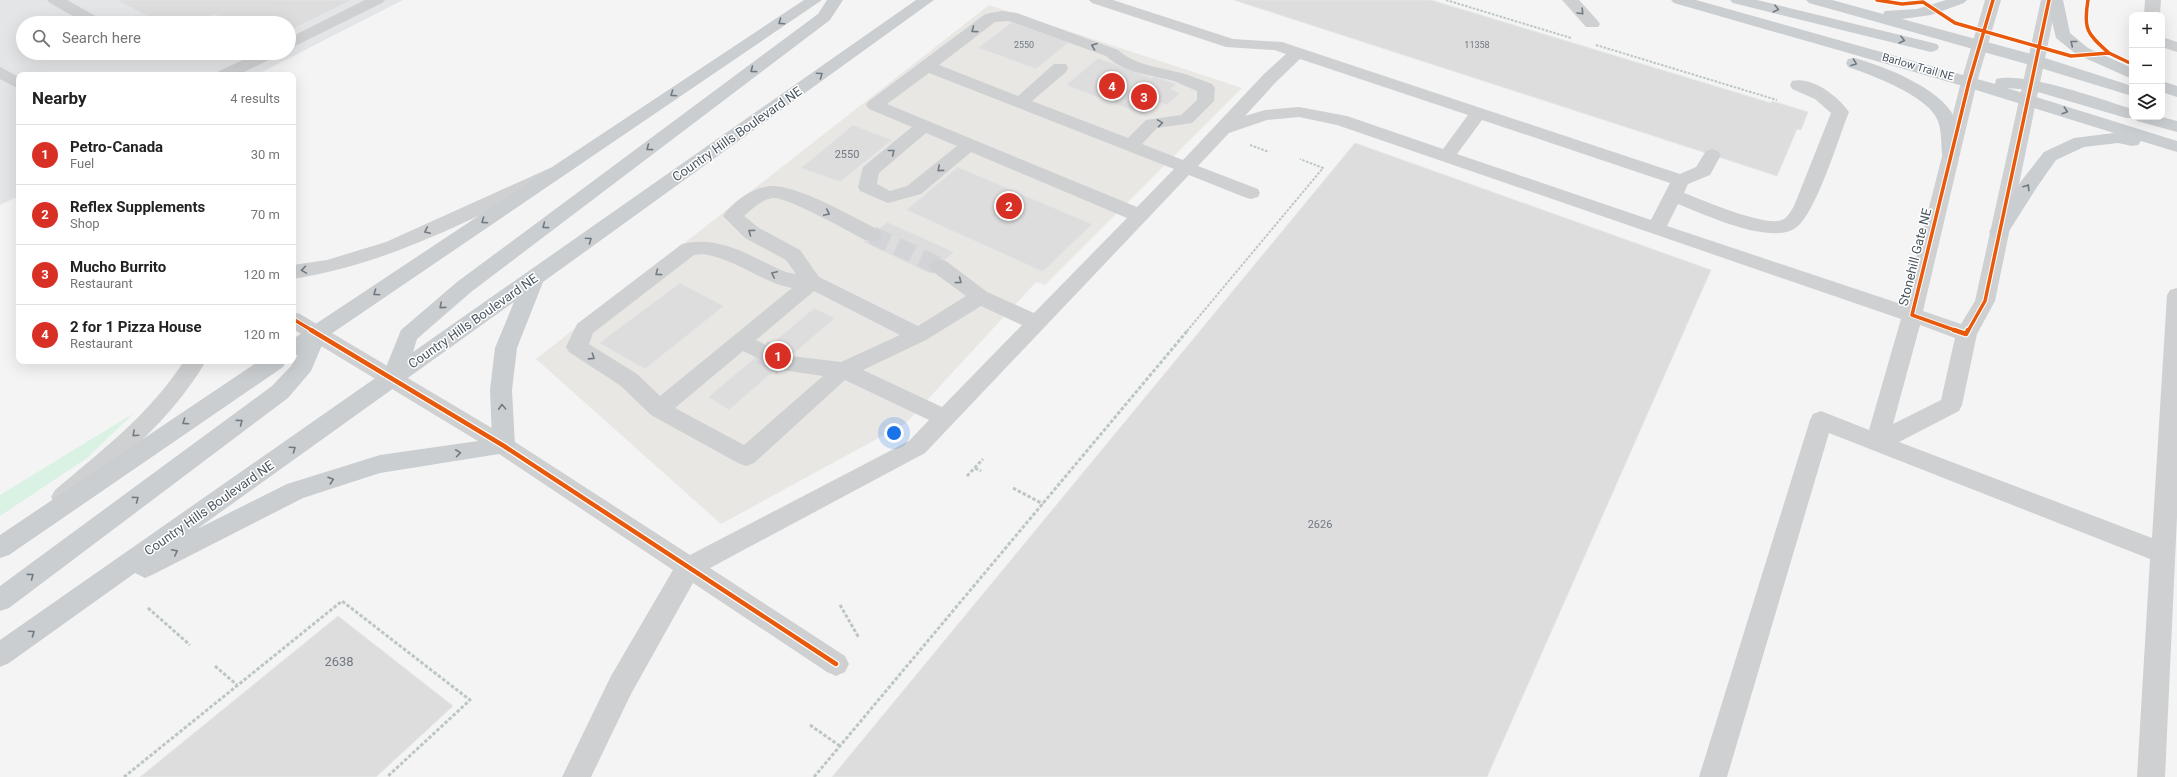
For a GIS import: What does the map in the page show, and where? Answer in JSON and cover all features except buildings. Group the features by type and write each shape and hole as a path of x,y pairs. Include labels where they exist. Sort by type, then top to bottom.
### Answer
{"main road":[{"path":"296,347 814,0"},
{"path":"392,379 408,335 464,287 824,17 835,0"},
{"path":"895,22 911,0"},
{"name":"Country Hills Boulevard NE","path":"0,656 926,0"},
{"name":"Barlow Trail NE","path":"1679,0 1969,82 2030,92 2177,149"},
{"path":"1738,0 1979,52 2036,61 2129,89"},
{"path":"1814,0 1979,52"},
{"path":"1842,8 1895,15 1935,10 1959,0"},
{"path":"2055,0 2062,35 2082,51 2129,73"},
{"path":"1726,13 1883,73 1922,96 1945,116 1951,154"},
{"path":"2165,87 2177,92"},
{"path":"2030,92 2129,113"},
{"path":"2165,101 2177,104"},
{"path":"2153,120 2177,127"},
{"path":"1999,232 2029,184 2050,156 2080,142 2118,138 2177,149"},
{"path":"78,601 295,491 380,464 504,446 501,390 506,348 534,278"},
{"path":"0,600 280,392 304,366 311,353 316,333"},
{"path":"0,548 271,364"}],"street":[{"path":"55,0 84,16"},
{"path":"296,40 377,0"},
{"path":"1096,0 1232,44 1276,45 1298,52 1478,113 1677,188 1744,221 1765,226 1785,226 1796,218 1803,206 1840,112 1832,101 1818,93 1798,85"},
{"path":"1570,0 1592,24"},
{"name":"Stonehill Gate NE","path":"1966,334 1912,315 1969,82 1993,0"},
{"path":"1877,443 1951,405 1966,334 1984,302 2049,0"},
{"path":"2152,12 2153,0"},
{"path":"1130,146 1152,124 1186,119 1205,101 1206,88 1180,78 1144,71 1120,62 1112,53 1011,16 990,18 875,105 1140,216"},
{"path":"2165,43 2177,47"},
{"path":"576,777 620,685 688,568 764,526 917,447 1186,168 1270,78 1298,52"},
{"path":"246,60 251,63"},
{"path":"232,72 257,60"},
{"path":"926,66 1251,192"},
{"path":"1020,103 1060,68"},
{"path":"0,72 16,82"},
{"path":"1223,129 1265,115 1299,112 1341,120 1656,229 1912,315 1877,443"},
{"path":"1446,157 1478,113"},
{"path":"925,125 870,170 867,187 888,197 914,190 970,144"},
{"path":"1656,229 1677,188 1704,171 1712,155"},
{"path":"296,271 344,262 380,251 411,239 564,167"},
{"path":"812,282 793,255 752,233 733,216 748,201 774,192 802,201 872,234"},
{"path":"919,335 812,282 785,280 724,251 701,246 689,249 584,329 577,347 629,380 659,408 746,457 843,370 919,335 980,297"},
{"path":"939,266 980,297 1037,323"},
{"path":"659,408 812,282"},
{"path":"2151,777 2177,295"},
{"path":"296,321 504,446 836,664"},
{"path":"741,341 762,352"},
{"path":"783,363 843,370 945,418"},
{"path":"24,532 155,416 179,386 193,364"},
{"path":"1713,777 1822,420 1877,443 2162,553"}],"path":[{"path":"1446,0 1574,39"},
{"path":"1589,43 1781,101"},
{"path":"1737,93 1739,88"},
{"path":"1243,143 1269,152"},
{"path":"814,777 1323,168 1300,159"},
{"path":"967,476 983,459"},
{"path":"974,468 981,471"},
{"path":"1014,488 1043,504"},
{"path":"124,777 342,601 470,700 387,777"},
{"path":"840,604 859,638"},
{"path":"148,608 190,645"},
{"path":"215,666 237,686"},
{"path":"810,725 840,746"}],"shaded area":[{"path":"0,0 403,0 296,55 296,16 16,16 16,60 285,60 262,72 16,72 16,197 0,205"},
{"path":"989,5 1242,88 1045,285 1036,282 906,423 721,524 536,359"}],"green space":[{"path":"134,413 87,458 0,516 0,495"}],"tunnel":[{"path":"872,235 939,266"},
{"path":"762,352 783,363"}],"cycle path":[{"path":"1877,0 1902,4 1923,2 1955,23 2071,56 2109,53 2129,63"},
{"path":"1993,0 1969,82 1912,315 1966,334 1985,301 2049,0"},
{"path":"2088,0 2085,26 2090,36 2109,53"},
{"path":"296,321 504,446 836,664"}],"place":[{"name":"2 for 1 Pizza House","path":"1112,86"},
{"name":"Mucho Burrito","path":"1144,97"},
{"name":"Reflex Supplements","path":"1009,206"},
{"name":"Petro-Canada","path":"778,356"}]}
